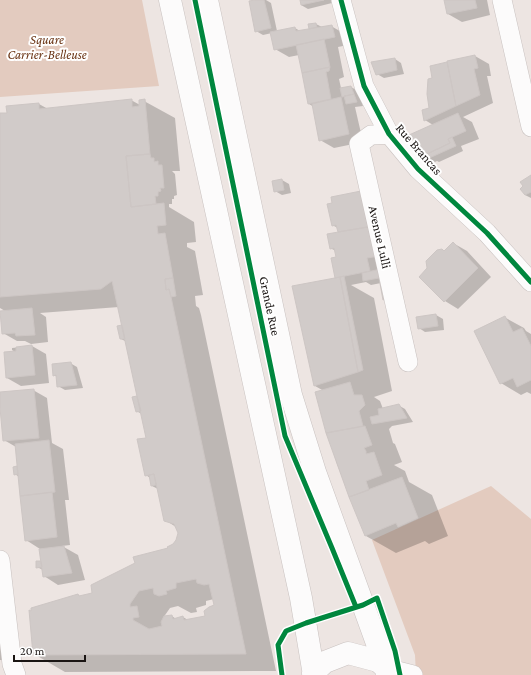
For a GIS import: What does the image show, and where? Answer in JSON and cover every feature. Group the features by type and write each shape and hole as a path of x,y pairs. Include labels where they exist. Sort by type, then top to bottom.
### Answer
{"main road":[{"path":"170,0 301,598 313,674"},
{"name":"Grande Rue","path":"207,0 291,395 315,472 386,672"},
{"path":"313,674 326,662 348,653 378,661 386,672"}],"street":[{"name":"Rue Brancas","path":"341,0 364,86 389,134 418,169 487,233 531,282"},
{"path":"502,0 531,127"},
{"name":"Avenue Lulli","path":"389,134 370,135 359,144 408,362"},
{"path":"0,560 12,664 16,675"},
{"path":"386,672 413,675"}],"green space":[{"name":"Square Carrier-Belleuse","path":"0,0 142,0 159,86 0,97"},
{"path":"491,486 531,519 531,675 416,675 415,655 372,540"}],"building":[{"path":"264,0 271,28 255,32 249,1"},
{"path":"300,0 324,0 301,5"},
{"path":"444,0 475,0 477,8 447,14"},
{"path":"316,23 317,27 309,29 308,24"},
{"path":"332,25 335,37 274,50 270,32 295,27 296,31"},
{"path":"324,39 330,67 302,73 296,45"},
{"path":"475,55 478,68 474,69 480,95 456,106 447,61"},
{"path":"395,58 397,70 376,75 371,62"},
{"path":"447,62 456,106 424,121 422,110 429,108 427,94 428,79 432,78 430,66"},
{"path":"330,67 329,71 326,72 331,99 308,104 302,73"},
{"path":"351,86 354,94 342,97 340,88"},
{"path":"354,94 357,102 346,104 344,96"},
{"path":"341,97 349,134 319,141 312,104"},
{"path":"132,99 132,107 139,106 139,100 145,99 150,154 126,156 131,207 164,203 166,225 157,226 158,234 165,233 173,278 165,279 166,290 169,289 171,297 246,654 33,655 29,610 31,611 31,608 78,594 79,596 92,593 91,585 135,563 133,557 168,548 167,547 173,544 176,540 178,533 174,524 164,521 154,474 145,476 137,439 146,438 112,281 101,289 0,297 0,113 7,113 6,106 39,103 39,109","holes":["196,579 197,583 204,585 209,584 214,605 204,611 205,616 184,620 183,616 173,619 172,615 164,616 161,622 162,626 149,629 133,620 133,618 139,617 137,606 130,607 130,604 139,591 153,588 154,594 159,596 167,594 166,591 176,588 176,583"]},
{"path":"458,113 466,131 448,139 450,143 425,155 409,135"},
{"path":"452,137 456,146 427,159 425,155 450,143 448,139"},
{"path":"150,154 151,158 154,158 154,162 158,161 158,165 162,165 164,188 160,188 161,191 158,192 158,196 155,196 156,204 131,207 126,156"},
{"path":"531,175 531,192 525,195 520,189 523,186 520,182"},
{"path":"282,179 284,190 274,192 272,181"},
{"path":"361,191 368,227 338,232 336,225 332,226 327,204 332,203 331,197"},
{"path":"373,226 379,256 367,258 370,271 335,278 331,258 336,257 334,248 330,249 327,234"},
{"path":"453,242 478,268 444,302 419,277 427,268 426,261 437,250 442,249 444,251"},
{"path":"381,269 387,299 383,300 379,278 363,281 362,273"},
{"path":"344,276 363,370 358,372 340,277"},
{"path":"340,277 358,372 314,386 292,286"},
{"path":"173,278 176,296 171,297 169,289 166,290 165,279"},
{"path":"32,308 35,335 16,336 15,333 2,334 0,311"},
{"path":"436,314 438,326 418,329 416,317"},
{"path":"505,316 513,332 522,328 531,346 531,380 517,387 513,378 500,384 474,331"},
{"path":"122,325 125,339 120,339 117,326"},
{"path":"32,345 35,375 6,378 4,352 16,351 16,347"},
{"path":"71,362 77,385 57,387 56,375 53,376 52,364"},
{"path":"350,382 354,395 362,395 365,405 359,411 363,426 326,433 315,392"},
{"path":"34,389 39,438 3,441 0,392"},
{"path":"137,396 141,411 136,412 132,397"},
{"path":"399,404 407,418 372,424 370,417 379,415 378,409"},
{"path":"365,426 372,445 364,448 366,454 374,452 382,475 366,481 369,490 349,497 326,433"},
{"path":"49,440 55,492 20,496 15,444"},
{"path":"17,466 18,474 14,475 13,467"},
{"path":"154,474 156,485 151,486 149,475"},
{"path":"402,477 418,518 398,527 396,523 365,536 349,497"},
{"path":"52,492 57,537 25,541 20,496"},
{"path":"64,546 72,573 43,577 39,549"},
{"path":"36,561 41,561 42,567 36,568"}],"cycle path":[{"path":"195,0 285,436 356,607"},
{"path":"341,0 364,86 389,134 418,169 487,233 531,282"},
{"path":"282,675 278,645 286,631 363,605 377,598 395,651 400,675"}]}
